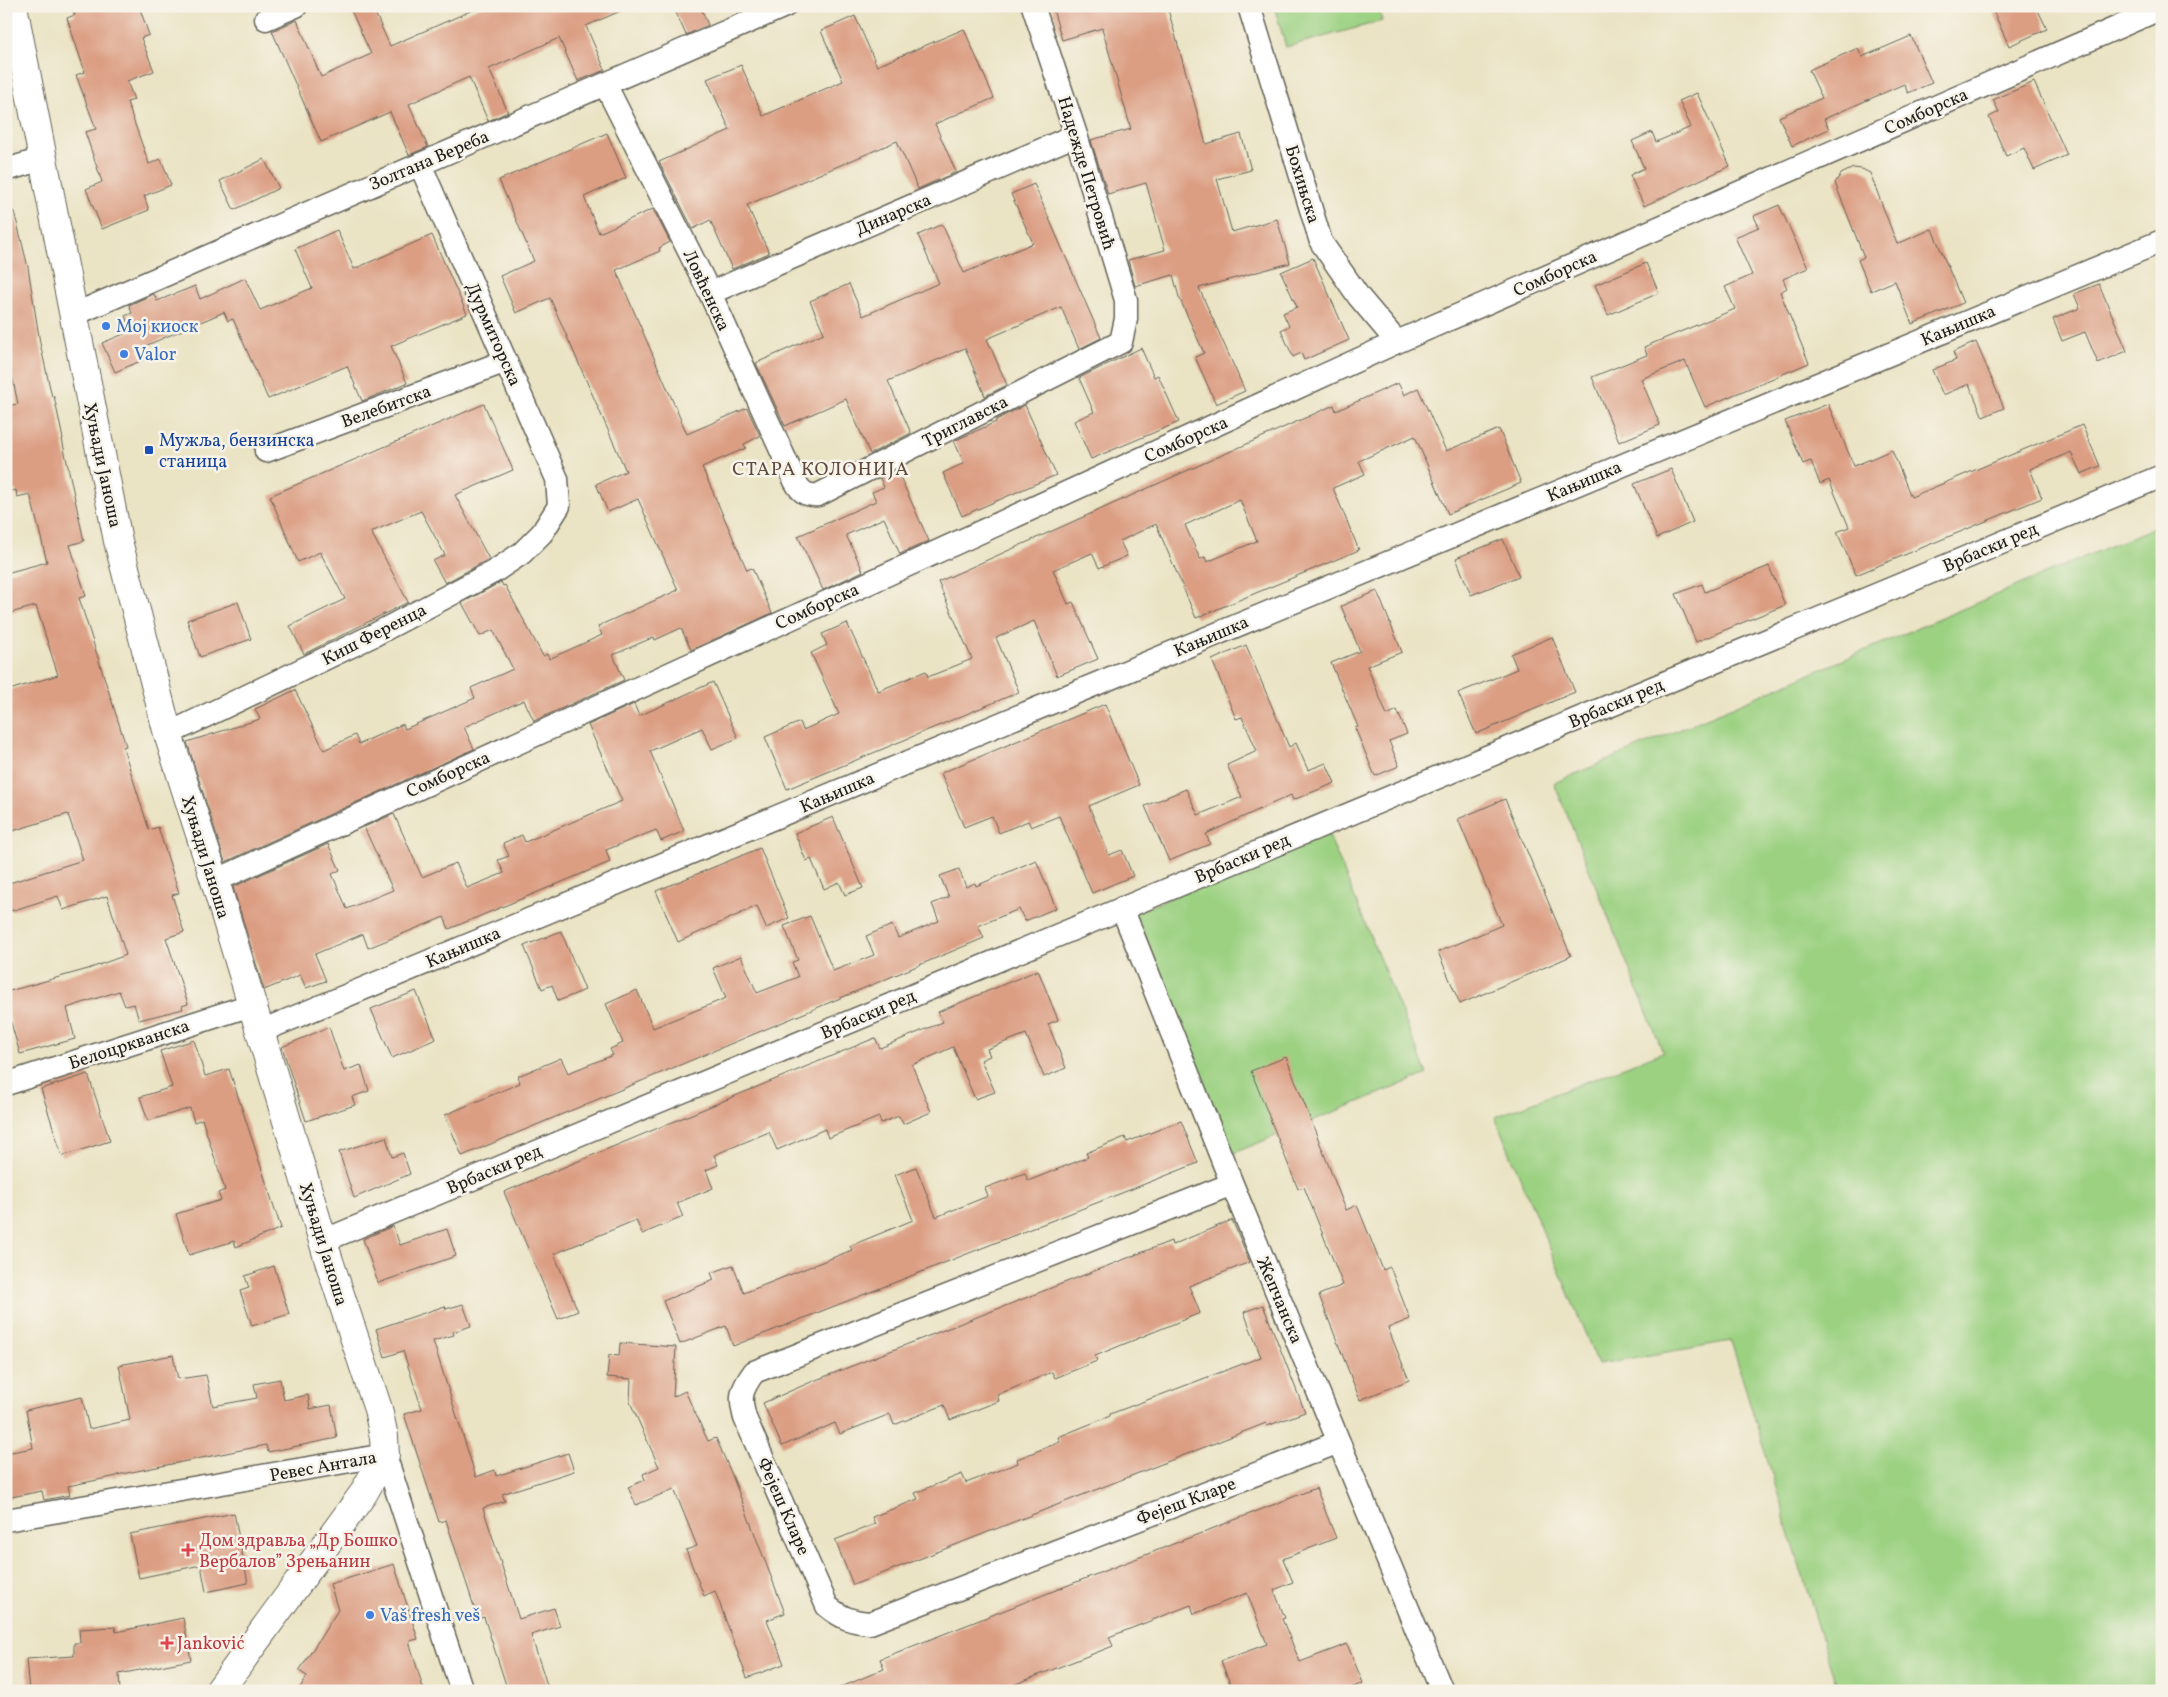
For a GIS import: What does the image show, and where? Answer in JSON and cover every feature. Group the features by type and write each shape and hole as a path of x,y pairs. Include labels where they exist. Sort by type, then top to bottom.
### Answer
{"street":[{"name":"Хуњади Јаноша","path":"13,6 118,541 168,734 215,881 323,1241 378,1409 385,1455 462,1691"},
{"path":"266,19 296,6"},
{"name":"Золтана Вереба","path":"73,315 785,6"},
{"name":"Надежде Петровић","path":"1033,6 1076,135 1126,300 1126,319 1121,342"},
{"name":"Бохињска","path":"1249,6 1321,242 1359,297 1397,342"},
{"name":"Сомборска","path":"215,881 1397,342 2162,8"},
{"name":"Ловћенска","path":"605,84 710,293 794,481 800,490 808,496"},
{"name":"Динарска","path":"710,293 1076,135"},
{"path":"6,170 42,159"},
{"name":"Дурмиторска","path":"420,164 557,479 559,506"},
{"name":"Кањишка","path":"259,1032 2162,241"},
{"name":"Триглавска","path":"808,496 818,495 831,490 1121,342"},
{"name":"Велебитска","path":"266,450 506,361"},
{"name":"Врбаски ред","path":"323,1241 2162,476"},
{"name":"Киш Ференца","path":"168,734 374,635 495,571 522,553 536,540 559,506"},
{"name":"Жепчанска","path":"1122,908 1232,1184 1442,1691"},
{"name":"Белоцркванска","path":"6,1084 251,1005"},
{"name":"Фејеш Кларе","path":"1232,1184 754,1372 742,1393 742,1407 745,1418 827,1606 850,1621 870,1623 1339,1442"},
{"name":"Ревес Антала","path":"6,1520 385,1455"},
{"name":"Ревес Антала","path":"218,1691 363,1494 385,1455"}],"green space":[{"path":"1274,6 1378,6 1382,21 1286,47"},
{"path":"2162,524 2162,1691 1838,1691 1731,1341 1598,1364 1495,1117 1663,1052 1554,783"},
{"path":"1328,833 1427,1074 1229,1155 1130,915"}],"building":[{"path":"72,6 139,6 149,35 141,38 154,71 127,81 134,100 127,102 149,164 161,159 171,185 144,196 149,210 102,229 86,189 102,182 85,132 96,129 76,75 85,72 67,18 75,15"},
{"path":"349,6 372,6 390,46 482,6 632,6 586,26 605,70 578,81 559,38 489,69 508,112 488,121 469,77 409,104 428,147 409,155 390,112 321,142 272,31 297,20 321,77 371,54"},
{"path":"673,6 700,6 708,25 686,35"},
{"path":"1052,6 1167,6 1206,144 1241,134 1251,170 1217,179 1232,232 1277,219 1290,263 1199,288 1245,391 1216,404 1195,357 1204,353 1179,297 1173,275 1135,286 1128,260 1165,250 1146,183 1108,194 1091,140 1131,129 1102,28 1062,40"},
{"path":"1991,6 2036,6 2047,29 2009,46"},
{"path":"855,16 877,66 964,29 994,98 935,124 956,172 918,189 897,141 747,205 769,253 732,269 710,220 693,229 659,162 730,130 707,79 741,65 763,116 843,81 821,31"},
{"path":"1911,36 1932,83 1908,93 1904,84 1824,119 1829,129 1792,146 1779,117 1822,98 1809,70 1858,48 1862,57"},
{"path":"2034,82 2067,155 2034,170 2024,148 2006,156 1989,117 1999,112 1993,100"},
{"path":"1697,93 1730,166 1644,206 1630,175 1644,168 1632,141 1652,132 1656,142 1691,127 1679,101"},
{"path":"607,133 626,178 584,197 599,233 653,209 670,242 659,248 660,251 616,270 687,434 747,408 760,436 744,444 746,448 702,467 747,570 752,568 772,613 691,650 681,628 655,640 654,637 613,655 624,680 534,721 524,700 464,727 474,749 225,862 187,742 260,719 255,709 295,690 324,750 355,735 359,744 403,724 405,729 475,698 471,688 513,669 493,630 480,636 462,603 501,582 503,586 505,585 543,656 547,654 549,659 602,635 598,626 678,590 638,499 608,512 596,484 626,471 550,298 516,313 500,276 534,261 499,180"},
{"path":"264,159 279,188 234,210 220,181"},
{"path":"1853,168 1862,169 1870,173 1897,244 1932,229 1963,303 1912,324 1895,281 1871,291 1858,260 1864,257 1835,183 1841,174"},
{"path":"1034,184 1101,338 1079,349 1061,307 987,339 1007,385 985,396 965,348 888,381 911,433 870,454 846,399 785,426 756,363 824,333 810,301 849,284 863,316 939,283 918,235 942,224 964,273 1033,243 1011,194"},
{"path":"1779,205 1808,268 1783,279 1787,288 1780,292 1809,363 1705,407 1685,361 1641,379 1660,425 1619,442 1592,377 1647,355 1644,347 1735,309 1725,287 1752,275 1735,237 1759,227 1754,216"},
{"path":"14,211 28,267 40,343 52,397 54,396 84,541 70,545 86,596 79,598 126,746 123,747 149,830 158,827 179,893 172,895 184,932 166,938 188,1004 182,1006 183,1009 139,1020 134,1004 125,1006 119,991 67,1008 75,1039 20,1054 6,1005 6,992 88,969 126,955 107,896 63,910 58,896 11,911 6,897 6,884 83,860 68,814 6,833 6,691 58,675 36,606 6,614 6,573 47,562 30,494 17,497 16,490 6,492 6,406 18,404 6,348 6,212"},
{"path":"337,230 354,269 432,235 467,314 391,346 407,383 362,401 347,366 268,399 233,319 228,321 224,312 138,349 143,360 115,372 102,343 131,331 125,316 132,313 129,305 154,294 157,301 195,286 200,299 245,278 260,310 312,288 295,249"},
{"path":"1313,258 1349,340 1304,360 1301,353 1293,357 1281,330 1289,326 1283,313 1297,307 1281,272"},
{"path":"1646,263 1659,293 1608,315 1595,285"},
{"path":"2099,284 2127,351 2098,363 2085,332 2062,341 2053,319 2080,308 2074,294"},
{"path":"1976,342 2004,408 1983,417 1969,384 1943,395 1932,370 1956,360 1953,352"},
{"path":"1141,348 1154,377 1158,375 1179,422 1091,459 1074,421 1094,412 1079,378"},
{"path":"1398,383 1404,395 1418,388 1446,451 1499,429 1521,483 1448,514 1415,436 1359,461 1365,474 1333,488 1359,550 1196,618 1156,524 1120,541 1127,556 1099,568 1092,553 1053,570 1068,604 1073,602 1098,659 1057,676 1034,621 996,638 1019,692 787,789 765,737 800,722 803,730 839,714 811,653 827,645 822,634 847,623 878,691 926,671 928,677 972,659 938,582 1334,405 1336,411","holes":["1240,500 1257,541 1207,562 1205,557 1200,559 1185,525"]},
{"path":"484,404 513,470 455,495 489,559 445,583 433,561 445,555 421,511 371,532 408,602 304,654 290,626 345,599 320,552 298,562 270,496"},
{"path":"1828,404 1854,466 1892,450 1911,497 2082,425 2100,466 2081,474 2071,452 2030,469 2042,498 1856,575 1837,532 1849,527 1829,480 1820,484 1811,461 1803,464 1785,421"},
{"path":"1025,405 1056,475 962,516 943,473 964,463 954,441 996,422 996,420"},
{"path":"1671,469 1693,522 1657,538 1634,484"},
{"path":"897,470 929,541 900,554 884,518 846,535 863,571 823,590 798,536 876,501 872,492 884,487 880,478"},
{"path":"1503,539 1519,576 1471,595 1456,558"},
{"path":"1769,566 1785,605 1696,642 1676,594 1702,584 1705,592"},
{"path":"1377,591 1402,652 1367,666 1387,715 1397,710 1407,734 1389,741 1399,766 1375,776 1355,728 1358,727 1331,663 1360,651 1341,606"},
{"path":"238,602 251,639 200,657 187,620"},
{"path":"1552,637 1575,692 1476,734 1458,693 1517,669 1511,654"},
{"path":"1246,645 1289,747 1296,743 1308,770 1326,763 1335,783 1293,800 1291,795 1206,834 1210,844 1169,861 1145,806 1186,789 1198,815 1242,797 1227,765 1257,751 1242,717 1236,719 1212,660"},
{"path":"713,682 738,738 712,749 702,728 650,751 684,831 661,841 656,830 606,850 610,862 449,929 444,917 368,948 363,934 315,954 326,981 306,988 300,975 264,990 233,887 328,844 340,870 332,874 347,909 393,890 364,827 394,814 422,877 456,863 467,888 504,873 498,860 509,856 503,843 522,835 525,842 622,801 588,725 634,704 639,716"},
{"path":"1105,704 1139,785 1089,806 1109,855 1122,850 1133,876 1092,893 1059,816 1031,827 1028,821 999,833 992,816 964,827 941,773"},
{"path":"1505,799 1571,956 1460,1004 1438,952 1502,925 1458,819"},
{"path":"833,817 863,888 845,895 839,882 824,889 811,859 806,861 795,833"},
{"path":"760,848 789,918 766,928 757,906 678,942 656,891"},
{"path":"1036,860 1056,908 1025,921 1019,909 978,926 984,938 462,1156 445,1115 520,1083 518,1076 561,1058 568,1073 613,1055 610,1049 623,1043 606,1004 637,990 653,1028 726,998 713,968 741,956 757,993 798,977 792,962 798,960 784,926 810,916 833,971 874,955 866,936 892,925 898,938 939,921 932,904 949,897 940,876 959,869 966,887 975,883 976,886"},
{"path":"561,931 585,990 558,1001 552,985 542,989 524,946"},
{"path":"1038,970 1058,1020 1048,1024 1066,1068 1044,1077 1026,1034 987,1049 990,1056 981,1060 995,1092 975,1099 953,1047 912,1065 931,1112 903,1124 899,1116 881,1123 879,1117 828,1138 825,1129 777,1150 769,1132 714,1155 718,1165 706,1170 713,1188 677,1203 683,1217 642,1234 636,1220 554,1254 578,1311 558,1319 504,1192 875,1038 880,1048 943,1022 938,1012"},
{"path":"416,991 436,1039 392,1058 371,1009"},
{"path":"329,1027 344,1071 361,1065 369,1091 352,1097 355,1105 306,1121 282,1047"},
{"path":"194,1040 205,1076 229,1069 281,1228 236,1247 234,1241 189,1255 176,1214 221,1200 218,1193 225,1190 202,1119 194,1122 190,1108 148,1121 140,1097 172,1087 160,1051"},
{"path":"1286,1057 1346,1210 1357,1205 1383,1270 1390,1267 1410,1319 1388,1328 1409,1380 1360,1400 1319,1295 1343,1285 1304,1187 1298,1189 1251,1071"},
{"path":"88,1074 110,1141 62,1156 41,1089"},
{"path":"1181,1121 1198,1163 733,1346 726,1326 680,1344 663,1301 714,1280 711,1273 733,1265 744,1293 852,1250 850,1246 913,1220 895,1175 916,1167 936,1217 988,1196 985,1188 1025,1173 1028,1181 1088,1157 1086,1153 1125,1137 1127,1142"},
{"path":"386,1137 392,1157 403,1153 410,1174 354,1198 339,1152"},
{"path":"1232,1220 1250,1262 1189,1286 1200,1313 1095,1356 1097,1361 1055,1378 1052,1372 997,1395 999,1401 950,1420 944,1405 894,1425 890,1414 840,1434 835,1423 782,1446 763,1403 811,1382 1171,1241 1172,1245"},
{"path":"393,1226 400,1245 447,1229 456,1256 378,1283 363,1239"},
{"path":"274,1266 289,1314 252,1326 240,1291 249,1288 245,1276"},
{"path":"463,1304 471,1326 453,1332 454,1335 433,1341 476,1477 495,1470 496,1476 568,1453 574,1471 502,1494 505,1501 483,1508 519,1619 554,1608 560,1626 531,1635 549,1691 508,1691 484,1617 478,1619 446,1520 439,1522 404,1414 422,1409 403,1351 385,1357 376,1329 445,1306 446,1309"},
{"path":"1263,1305 1305,1412 1267,1426 1266,1423 853,1585 835,1540 875,1524 872,1517 918,1499 915,1493 962,1474 966,1483 1018,1463 1017,1459 1060,1442 1058,1437 1110,1416 1110,1414 1261,1357 1244,1312"},
{"path":"620,1343 676,1347 673,1397 685,1391 708,1441 716,1438 732,1475 785,1613 767,1620 784,1664 747,1678 715,1591 704,1596 686,1550 697,1546 674,1489 636,1505 628,1487 645,1480 643,1474 659,1467 630,1402 631,1379 607,1377 609,1355 619,1356"},
{"path":"173,1355 178,1379 206,1375 213,1406 257,1398 254,1384 280,1379 284,1400 308,1395 310,1409 331,1405 337,1438 268,1452 266,1445 117,1475 68,1486 70,1495 44,1500 42,1491 6,1498 6,1453 33,1448 26,1410 82,1397 89,1429 130,1420 119,1365"},
{"path":"1316,1488 1336,1538 1283,1559 1293,1582 1274,1590 1285,1618 1282,1619 1300,1662 1347,1644 1363,1683 1344,1691 1233,1691 1221,1661 1267,1644 1247,1593 1194,1614 1191,1605 1109,1637 1113,1646 998,1691 832,1691 884,1669 880,1659"},
{"name":"Дом здравља „Др Бошко Вербалов” Зрењанин","path":"234,1513 248,1583 206,1592 201,1565 139,1578 130,1534"},
{"path":"394,1564 418,1639 409,1641 424,1691 298,1691 307,1676 299,1671 338,1610 330,1584"},
{"path":"183,1618 191,1660 119,1674 120,1691 29,1691 26,1659 74,1656 74,1643 80,1643 79,1629 115,1627 116,1632"}],"place":[{"name":"Мој киоск","path":"106,326"},
{"name":"Valor","path":"124,354"},
{"name":"Мужља, бензинска станица","path":"149,450"},
{"name":"Дом здравља „Др Бошко Вербалов” Зрењанин","path":"188,1550"},
{"name":"Vaš fresh veš","path":"370,1615"},
{"name":"Janković","path":"167,1643"}],"district":[{"name":"СТАРА КОЛОНИЈА","path":"821,468"}]}
